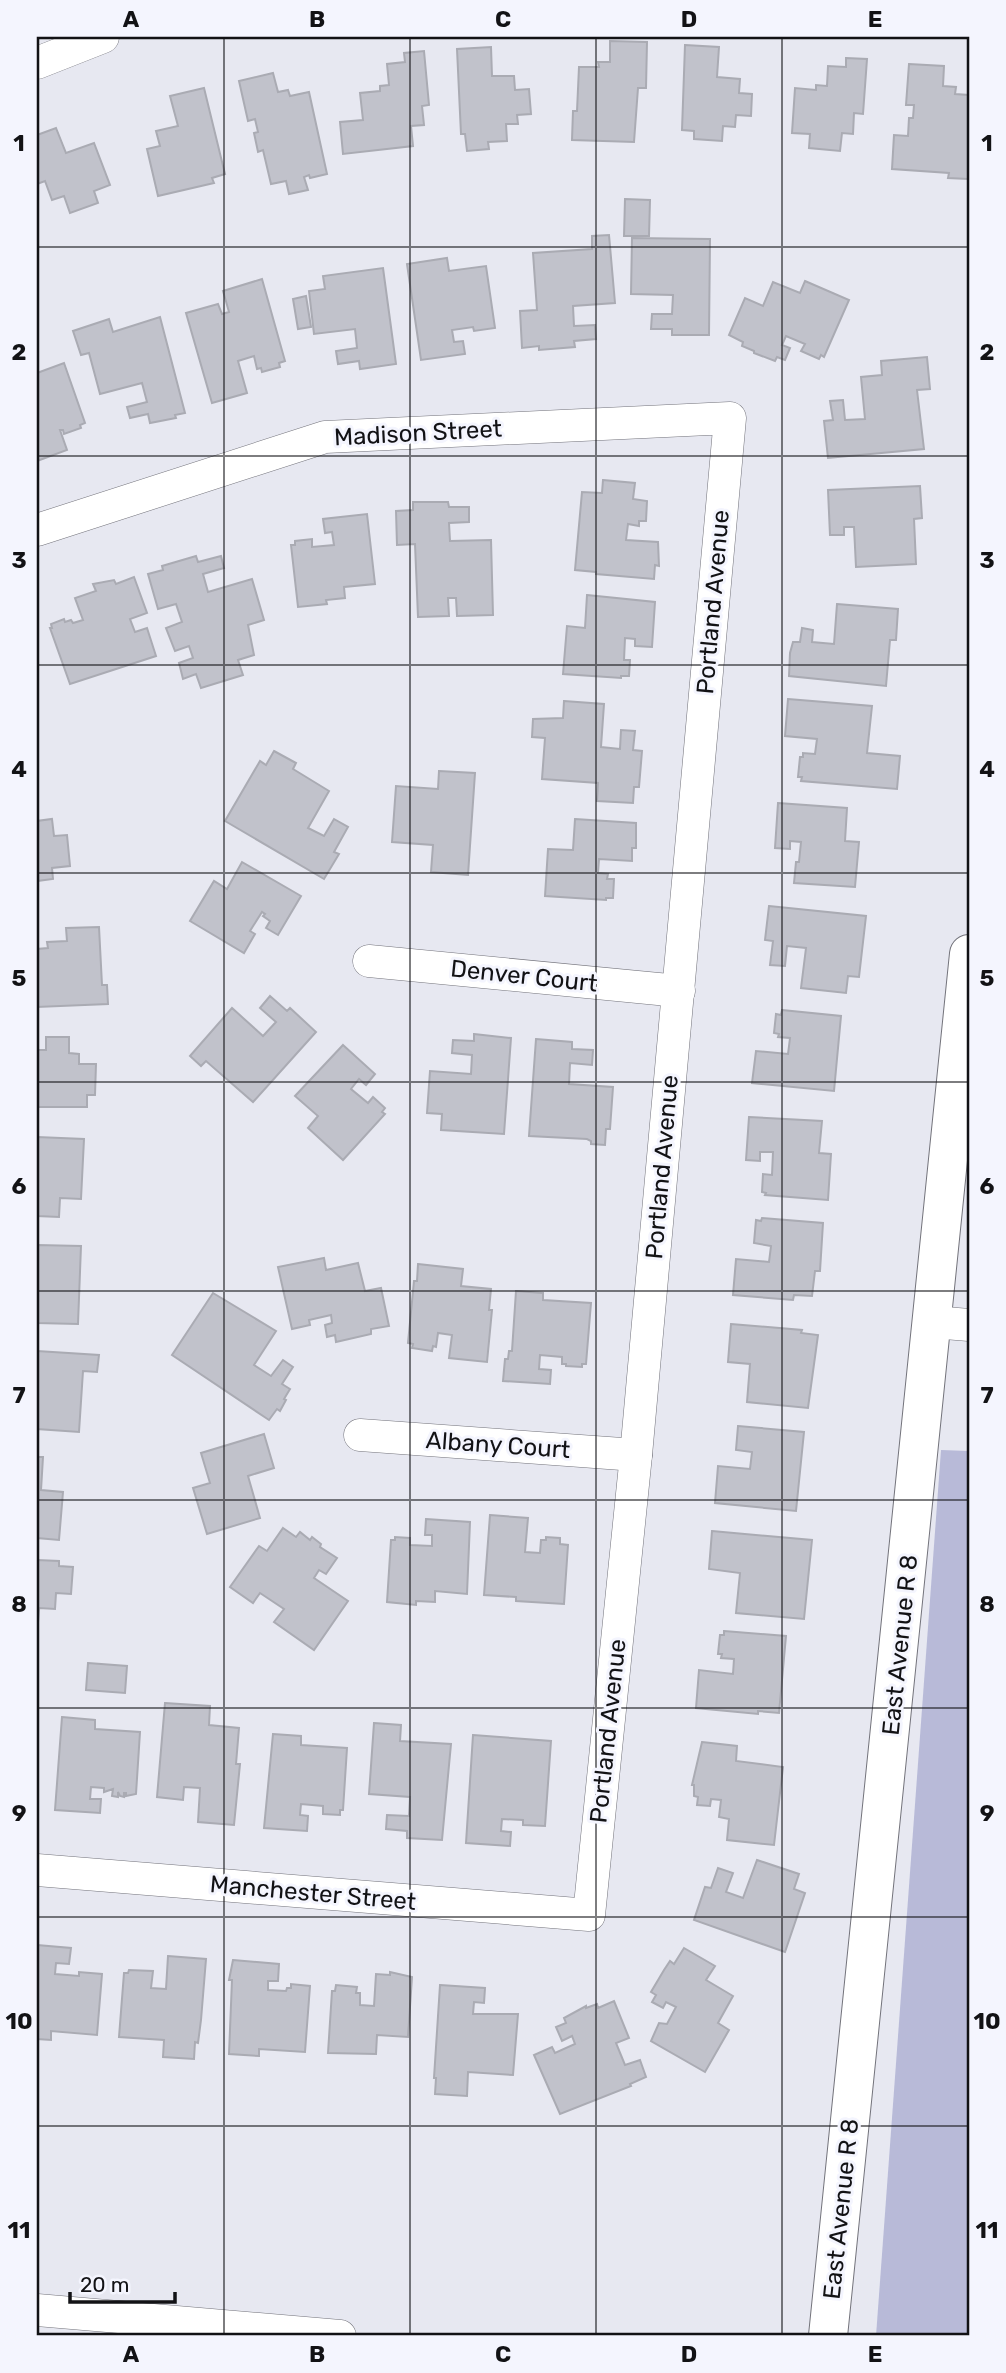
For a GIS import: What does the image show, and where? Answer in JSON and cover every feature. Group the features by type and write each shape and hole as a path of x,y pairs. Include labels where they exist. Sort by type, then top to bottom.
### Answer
{"street":[{"path":"37,63 103,37"},
{"name":"Madison Street","path":"37,530 325,437 730,418"},
{"name":"Portland Avenue","path":"589,1915 636,1455 730,418"},
{"name":"East Avenue R 8","path":"828,2336 951,1324 969,954"},
{"name":"Denver Court","path":"369,961 678,991"},
{"name":"Albany Court","path":"360,1435 636,1455"},
{"name":"Manchester Street","path":"37,1870 589,1915"},
{"path":"37,2310 340,2336"}],"shaded area":[{"path":"941,1450 969,1451 969,2336 876,2336"}],"building":[{"path":"610,41 647,42 646,88 638,88 634,142 572,140 573,111 577,111 579,67 599,67 598,62 610,62"},
{"path":"685,45 719,47 717,77 740,79 739,93 752,94 751,116 736,115 735,127 723,126 722,141 694,139 694,131 682,130"},
{"path":"491,47 492,76 514,76 515,90 529,89 531,114 517,115 518,124 506,124 507,141 488,142 489,149 467,151 465,134 461,134 457,49"},
{"path":"424,51 429,105 422,106 424,125 411,126 413,146 343,154 340,122 363,120 360,93 380,91 380,86 389,85 387,64 405,62 404,53"},
{"path":"846,58 867,59 863,114 854,113 853,134 842,133 840,151 809,148 810,134 792,133 795,88 816,90 816,85 827,86 828,66 846,67"},
{"path":"909,64 944,66 943,86 956,87 955,94 969,95 968,179 948,178 949,173 892,169 894,135 908,136 909,118 913,118 914,105 906,105"},
{"path":"273,73 278,92 288,90 290,96 309,92 327,174 304,177 308,190 289,194 286,181 271,184 263,150 258,152 254,133 258,132 255,119 248,121 239,81"},
{"path":"204,88 225,174 212,178 214,183 158,196 147,149 160,146 156,131 178,126 170,96"},
{"path":"56,128 66,153 94,143 110,185 94,191 98,203 70,213 64,196 52,200 45,181 37,184 37,135"},
{"path":"625,199 650,200 649,236 624,236"},
{"path":"609,235 615,303 573,306 574,326 595,325 596,339 574,341 575,347 539,350 539,346 522,348 520,311 537,310 533,253 592,249 592,236"},
{"path":"632,238 710,239 709,335 672,335 672,329 651,329 652,314 672,314 673,295 631,294"},
{"path":"447,258 449,271 486,266 495,328 452,330 454,342 463,341 465,354 421,360 407,264"},
{"path":"383,268 396,364 360,369 359,361 338,364 336,351 357,348 355,329 314,334 309,291 325,289 323,276"},
{"path":"262,279 285,361 279,363 280,367 262,372 261,368 257,369 254,356 238,361 247,393 212,403 186,313 218,304 222,314 229,312 223,291"},
{"path":"805,281 849,300 824,357 821,355 819,359 801,351 805,344 786,336 782,345 790,348 785,360 777,357 775,361 754,353 742,346 743,342 729,335 745,298 763,306 773,282 800,293"},
{"path":"306,296 311,327 298,329 293,299"},
{"path":"160,317 185,413 175,415 176,418 150,423 148,414 130,418 127,407 147,402 142,383 100,394 89,353 81,355 73,331 109,319 113,332"},
{"path":"927,357 930,389 917,390 924,449 828,458 824,421 833,420 830,401 843,400 845,420 865,419 861,377 882,375 881,361"},
{"path":"64,363 85,423 80,425 81,428 64,434 63,430 60,430 67,450 37,461 37,373"},
{"path":"603,480 635,483 633,499 647,501 646,521 639,521 639,526 628,524 626,540 658,542 659,566 655,565 654,579 575,570 582,492 602,493"},
{"path":"920,486 922,518 914,519 916,564 856,567 854,527 844,527 844,535 830,535 828,490"},
{"path":"413,502 448,502 449,507 469,507 469,522 449,523 450,541 491,540 493,615 457,616 456,598 448,598 449,616 418,617 415,544 397,545 396,511 413,510"},
{"path":"367,514 375,584 344,587 345,598 326,600 327,604 298,607 291,545 295,545 295,541 312,539 312,547 334,545 332,532 325,533 323,519"},
{"path":"196,556 198,562 221,556 224,568 203,574 208,592 252,579 264,620 248,625 254,655 238,660 243,675 201,688 196,674 183,679 179,663 193,658 189,646 175,651 166,628 182,622 176,604 158,609 148,574 163,570 162,566"},
{"path":"134,577 147,613 130,619 135,632 147,628 156,656 70,684 50,628 51,624 64,619 65,622 71,620 73,623 83,620 75,598 96,591 93,584 114,580 116,584"},
{"path":"587,595 655,602 652,647 635,646 635,639 625,638 624,660 630,660 629,676 621,678 563,674 567,626 585,628"},
{"path":"837,604 898,609 896,640 890,640 886,686 789,676 790,653 793,642 800,642 802,628 813,630 812,642 834,644"},
{"path":"788,699 872,706 867,753 900,756 897,789 801,781 802,777 798,777 800,757 803,757 803,753 815,754 817,739 785,736"},
{"path":"564,701 604,704 601,747 620,749 621,730 635,731 633,750 642,751 639,787 634,787 633,803 597,801 598,783 542,779 545,738 532,737 533,719 563,718"},
{"path":"274,751 296,763 293,769 329,791 308,828 324,836 334,819 348,827 334,852 339,854 324,879 225,821 260,761 266,765"},
{"path":"439,771 475,773 468,875 431,872 433,845 392,842 396,786 438,789"},
{"path":"778,803 847,808 845,841 859,842 855,887 794,883 801,842 790,841 790,849 775,848"},
{"path":"52,819 54,836 67,835 70,866 52,868 53,879 37,881 37,821"},
{"path":"575,819 636,823 636,848 632,848 632,861 599,859 598,873 608,874 607,879 614,879 613,898 606,900 545,896 548,849 573,850"},
{"path":"242,862 301,896 278,935 266,928 270,921 262,912 250,931 255,934 244,953 190,921 214,881 227,889"},
{"path":"769,906 866,916 859,977 848,976 846,993 801,988 806,948 787,946 785,966 770,965 773,941 765,940"},
{"path":"99,927 102,985 107,985 108,1004 37,1007 37,949 48,948 47,942 67,941 66,928"},
{"path":"270,996 287,1011 290,1008 316,1032 253,1102 206,1061 201,1066 190,1056 232,1008 263,1036 276,1022 260,1008"},
{"path":"782,1010 841,1016 834,1091 752,1083 756,1051 788,1054 790,1038 778,1037 779,1034 774,1033 776,1014 781,1015"},
{"path":"474,1034 511,1038 504,1134 441,1130 442,1114 427,1113 430,1071 471,1074 472,1055 452,1053 453,1040 474,1041"},
{"path":"46,1037 69,1037 69,1053 79,1054 79,1064 96,1064 95,1095 87,1095 87,1107 37,1107 37,1050 46,1050"},
{"path":"536,1039 572,1042 572,1049 593,1050 592,1065 570,1063 569,1084 613,1087 610,1129 606,1129 605,1145 591,1144 587,1139 529,1136"},
{"path":"343,1045 375,1074 366,1085 359,1079 351,1089 368,1103 373,1097 385,1108 382,1112 385,1114 343,1160 308,1128 318,1116 295,1096"},
{"path":"749,1117 822,1121 819,1153 831,1154 828,1200 765,1195 766,1193 762,1192 763,1174 772,1175 773,1152 760,1152 760,1161 746,1160"},
{"path":"37,1137 84,1139 81,1199 60,1198 59,1217 37,1216"},
{"path":"762,1218 823,1223 820,1271 815,1271 812,1296 794,1295 793,1300 733,1295 736,1259 769,1262 771,1246 754,1243 756,1220 761,1221"},
{"path":"37,1245 81,1246 78,1324 37,1323"},
{"path":"324,1258 326,1270 358,1263 365,1291 381,1288 389,1326 371,1329 371,1334 336,1342 335,1335 327,1337 325,1325 332,1323 331,1315 309,1320 310,1325 292,1329 278,1267"},
{"path":"418,1264 463,1269 461,1286 491,1289 489,1310 492,1310 487,1362 449,1358 452,1335 438,1333 436,1347 433,1346 432,1351 412,1348 413,1344 408,1343"},
{"path":"516,1291 543,1293 543,1300 591,1303 586,1364 582,1364 582,1367 566,1366 562,1364 562,1357 540,1355 539,1369 551,1370 550,1384 503,1381 505,1359 508,1359 509,1351 512,1351"},
{"path":"213,1293 276,1331 254,1365 271,1376 283,1360 293,1367 282,1384 290,1389 284,1399 286,1400 280,1411 277,1409 269,1420 172,1355"},
{"path":"731,1324 802,1330 801,1333 818,1335 808,1408 747,1402 750,1364 728,1362"},
{"path":"37,1351 99,1355 97,1372 83,1371 79,1432 37,1429"},
{"path":"738,1426 804,1432 796,1511 715,1503 718,1466 750,1469 752,1452 736,1450"},
{"path":"264,1434 274,1468 248,1476 260,1518 207,1534 193,1488 210,1483 201,1453"},
{"path":"37,1457 43,1457 41,1490 63,1492 59,1540 37,1538"},
{"path":"490,1515 528,1518 525,1552 540,1553 541,1540 546,1540 546,1537 560,1538 560,1544 568,1545 564,1604 516,1601 516,1597 484,1595"},
{"path":"426,1519 470,1522 467,1594 435,1591 435,1602 416,1601 416,1605 387,1602 391,1540 395,1540 395,1537 410,1538 410,1545 432,1546 432,1535 425,1535"},
{"path":"283,1528 296,1537 300,1532 310,1540 312,1537 321,1544 320,1547 337,1558 326,1574 319,1570 314,1578 348,1601 314,1650 274,1622 284,1609 260,1593 253,1603 230,1587 259,1546 267,1551"},
{"path":"712,1531 812,1540 804,1619 736,1613 740,1573 709,1569"},
{"path":"37,1560 59,1561 59,1566 73,1567 71,1594 56,1593 55,1609 39,1608 37,1637"},
{"path":"724,1631 786,1636 779,1713 758,1711 758,1714 696,1708 699,1670 733,1674 734,1659 721,1658 722,1654 718,1654 720,1635 724,1635"},
{"path":"88,1663 127,1666 125,1693 86,1690"},
{"path":"165,1703 210,1706 209,1725 239,1728 236,1764 240,1764 234,1825 198,1822 200,1788 184,1787 183,1800 157,1797"},
{"path":"62,1717 95,1720 95,1729 140,1732 136,1794 126,1796 124,1793 124,1797 118,1792 118,1797 112,1796 113,1789 104,1792 104,1788 91,1787 90,1799 101,1799 100,1813 55,1810"},
{"path":"374,1723 401,1725 400,1741 451,1744 442,1840 407,1838 407,1831 386,1829 387,1815 409,1816 410,1797 369,1794"},
{"path":"273,1734 301,1736 301,1745 347,1748 343,1810 340,1810 340,1815 323,1814 323,1806 301,1804 300,1815 308,1816 307,1831 264,1828"},
{"path":"473,1735 551,1741 545,1826 523,1825 523,1820 502,1819 501,1831 511,1832 510,1846 466,1843"},
{"path":"702,1742 737,1746 736,1761 783,1767 774,1845 727,1840 729,1819 719,1817 721,1800 711,1799 710,1806 697,1805 698,1797 694,1796 692,1785"},
{"path":"757,1860 799,1874 794,1889 805,1893 785,1952 694,1920 705,1887 711,1888 718,1868 733,1873 726,1892 743,1898"},
{"path":"37,1945 71,1948 69,1964 56,1963 55,1974 102,1974 97,2035 51,2031 51,2040 37,2039"},
{"path":"684,1948 715,1966 706,1980 733,1996 718,2023 729,2030 705,2072 651,2041 659,2023 667,2024 676,2007 666,2002 663,2008 652,2002 656,1995 651,1992 670,1961 674,1964"},
{"path":"168,1956 206,1959 201,2020 194,2059 163,2057 164,2040 119,2037 124,1973 129,1970 153,1971 151,1988 166,1989"},
{"path":"233,1960 279,1964 278,1981 268,1981 268,1990 286,1991 291,1988 291,1984 310,1986 305,2052 259,2049 259,2056 229,2054 232,1980 229,1980"},
{"path":"390,1972 412,1977 408,2037 377,2035 376,2054 328,2053 332,1991 335,1991 336,1985 357,1987 360,2005 374,2006 376,1974 390,1975"},
{"path":"440,1985 485,1988 484,2003 474,2002 473,2014 518,2014 513,2075 468,2072 467,2096 435,2094"},
{"path":"614,2001 629,2038 616,2043 625,2065 640,2060 646,2077 630,2084 631,2086 560,2114 534,2055 552,2047 555,2053 575,2044 572,2036 562,2041 556,2027 566,2023 564,2018 586,2006 597,2004 598,2008"}]}
